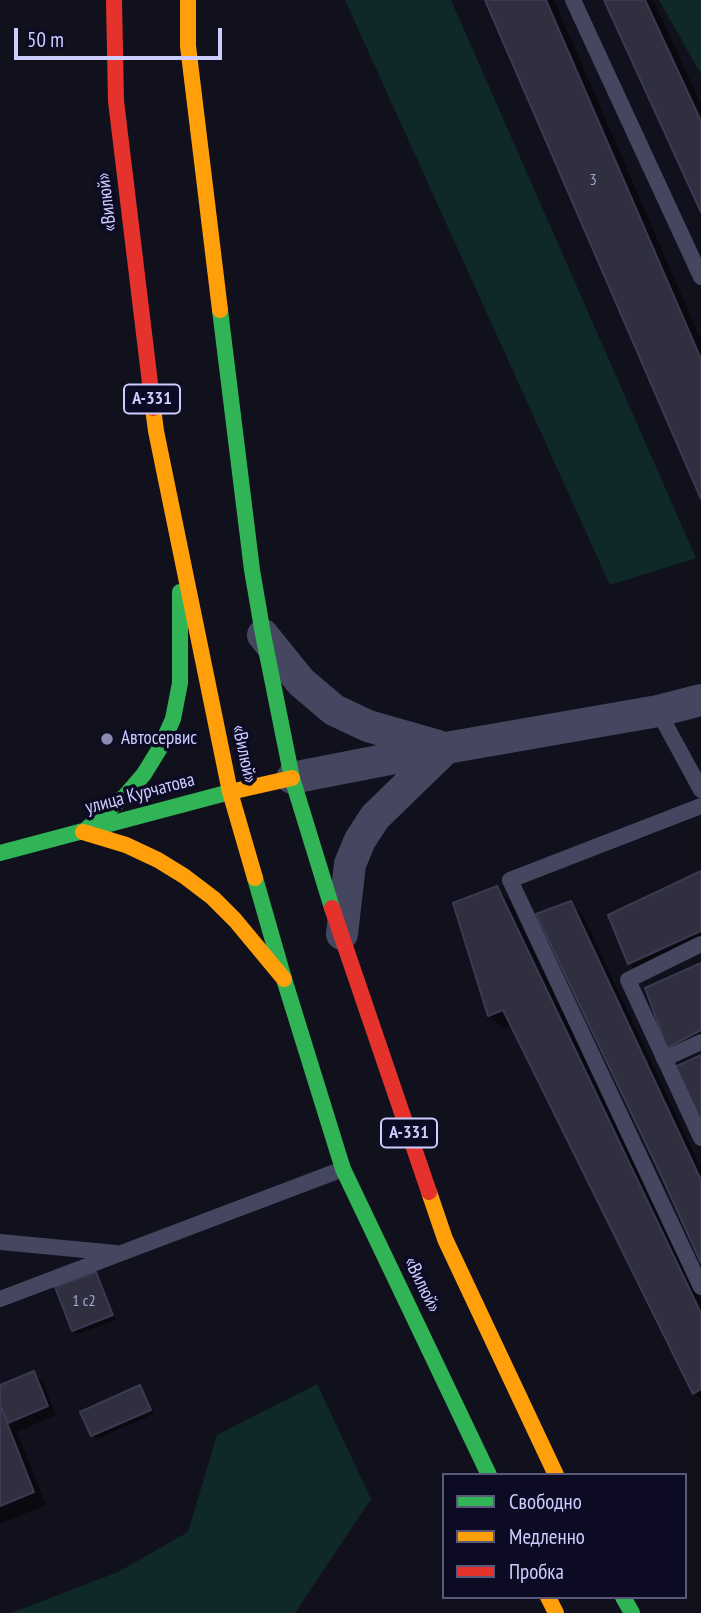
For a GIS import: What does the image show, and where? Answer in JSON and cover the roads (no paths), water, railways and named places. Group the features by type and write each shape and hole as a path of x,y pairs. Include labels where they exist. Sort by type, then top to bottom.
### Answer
{"main road":[{"name":"«Вилюй»","path":"114,0 116,101 154,418 230,792 343,1169 488,1473"},
{"name":"«Вилюй»","path":"188,0 189,60 250,556 292,778 342,938 445,1239 555,1473"},
{"path":"83,832 126,796 144,774 173,719 180,683 180,551"},
{"name":"улица Курчатова","path":"0,853 292,778"},
{"path":"83,832 126,845 184,876 235,920 284,979"}],"street":[{"path":"263,634 301,682 334,710 368,726 446,748"},
{"path":"292,778 658,710 701,699"},
{"path":"342,938 350,864 360,840 375,817 446,748"}],"lane":[{"path":"573,0 701,277"},
{"path":"658,710 701,790"},
{"path":"701,806 510,880 701,1287"},
{"path":"701,944 628,980 701,1138"},
{"path":"664,1059 701,1042"},
{"path":"0,1300 343,1169"},
{"path":"0,1242 121,1254"}],"place":[{"name":"Автосервис","path":"107,739"}]}
